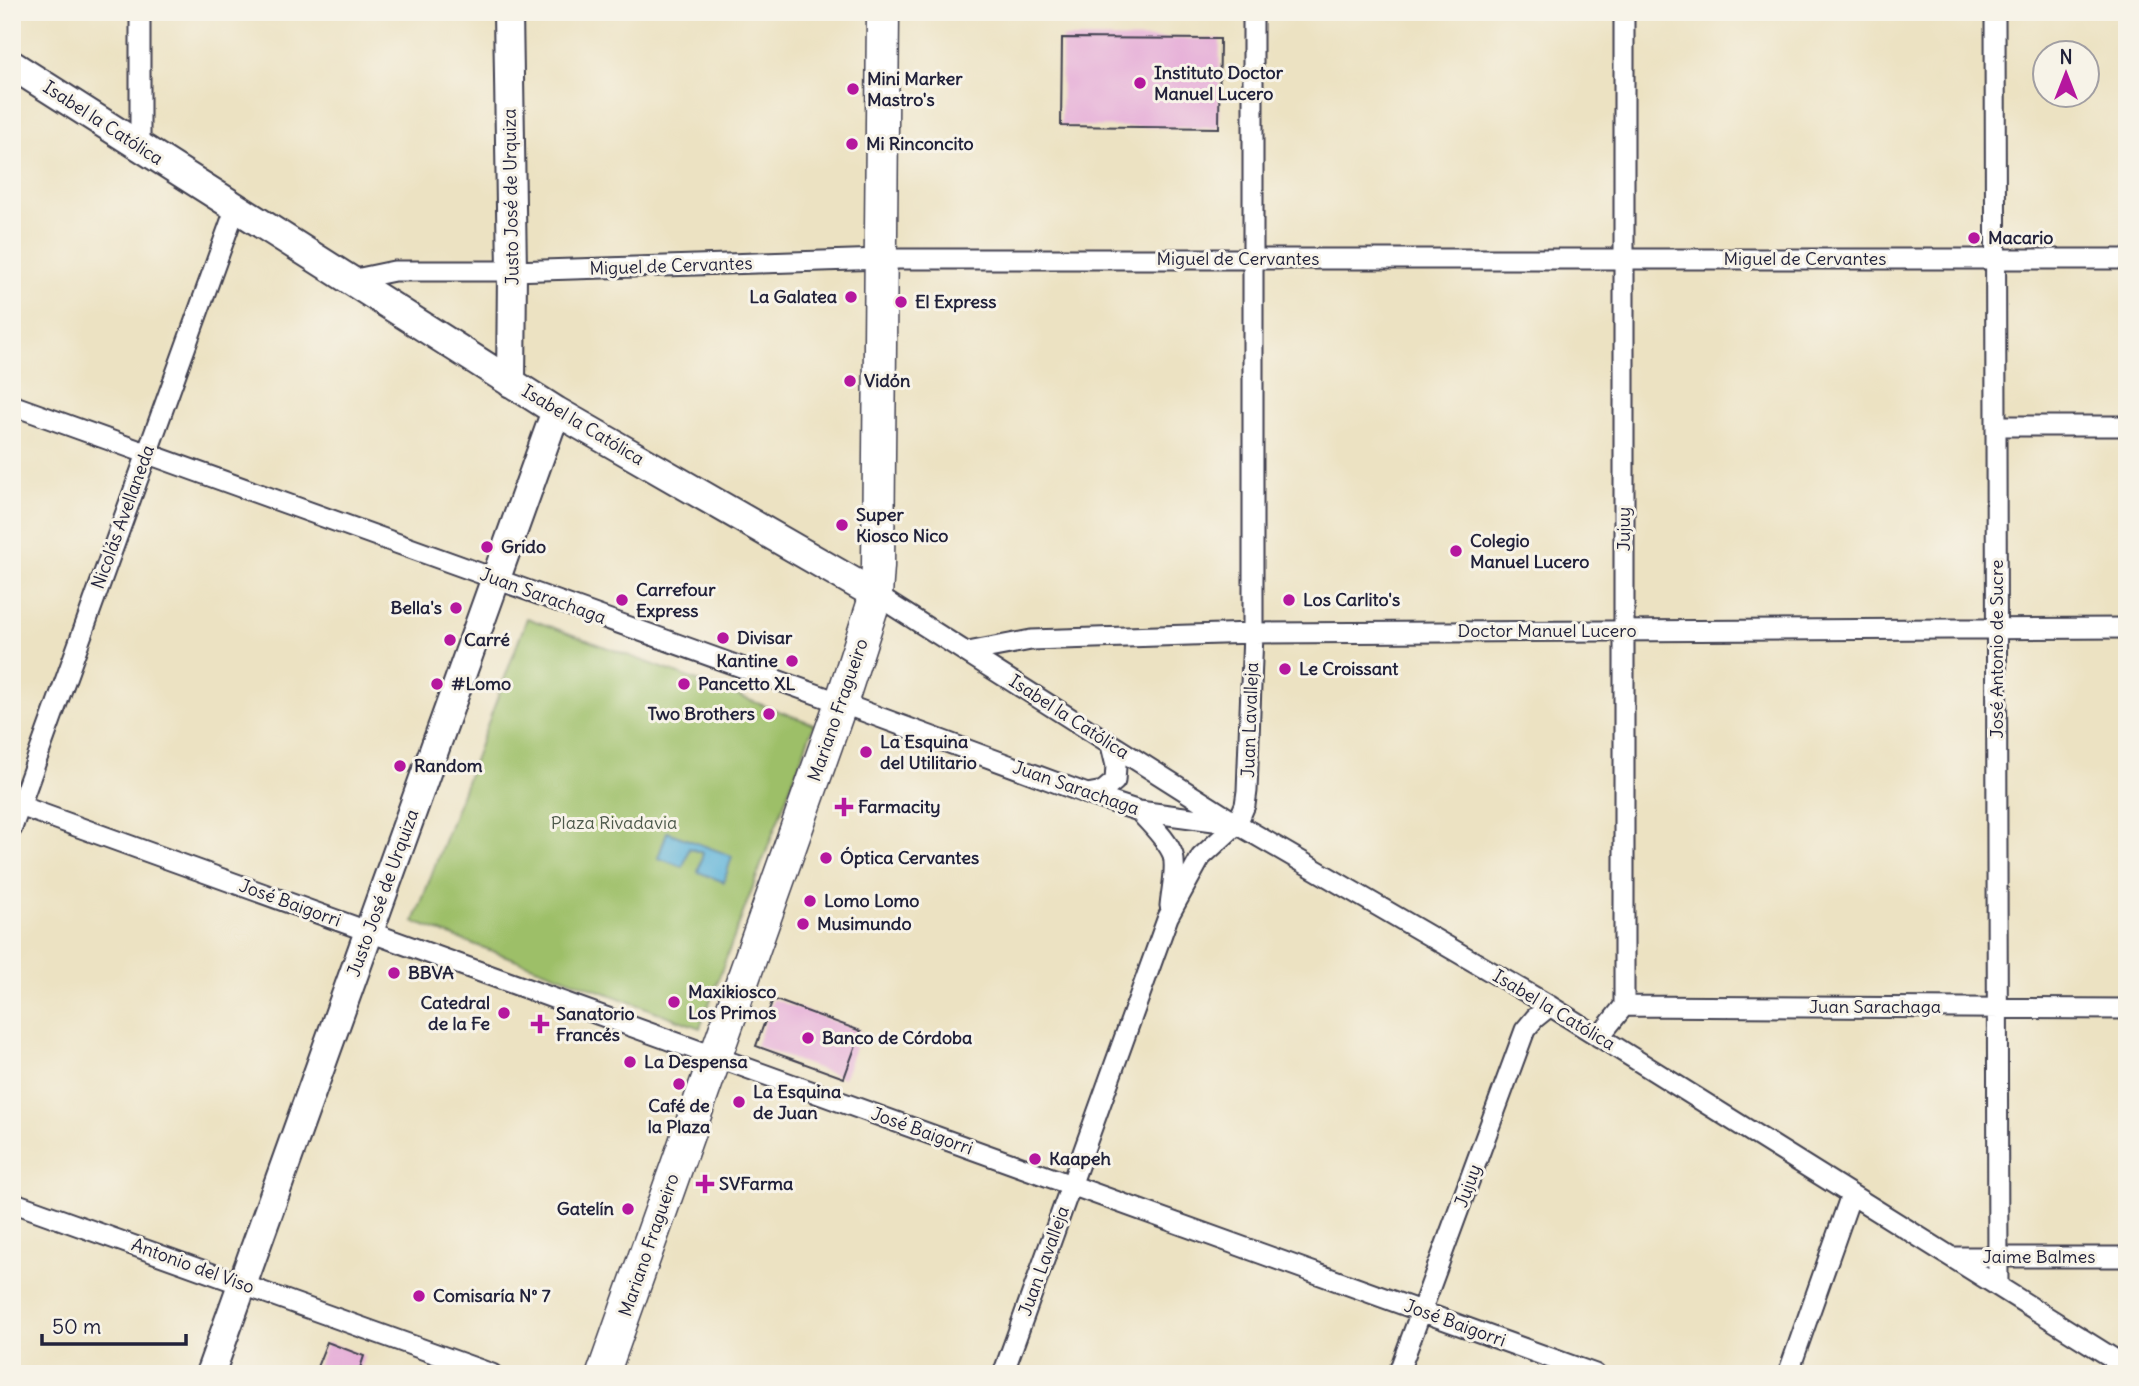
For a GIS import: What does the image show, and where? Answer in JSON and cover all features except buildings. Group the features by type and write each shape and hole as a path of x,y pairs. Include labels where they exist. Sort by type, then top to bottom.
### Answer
{"main road":[{"name":"Mariano Fragueiro","path":"603,1374 841,703 876,595 883,12"}],"street":[{"path":"140,12 140,146"},
{"name":"Justo José de Urquiza","path":"508,12 511,383"},
{"name":"Juan Lavalleja","path":"1003,1374 1168,917 1201,856 1237,824 1245,804 1253,633 1253,12"},
{"name":"Jujuy","path":"1624,12 1624,1006"},
{"name":"José Antonio de Sucre","path":"1995,12 1998,1286"},
{"name":"Isabel la Católica","path":"12,65 556,411 876,595 1237,824 1550,1006 2127,1367"},
{"name":"Nicolás Avellaneda","path":"12,828 16,804 236,207"},
{"name":"Miguel de Cervantes","path":"351,280 394,271 512,271 882,259 2127,260"},
{"name":"Juan Sarachaga","path":"12,405 1087,794 1139,811 1237,824"},
{"name":"Justo José de Urquiza","path":"210,1374 556,411"},
{"path":"1996,426 2127,426"},
{"name":"Doctor Manuel Lucero","path":"968,652 1031,640 1253,633 2127,628"},
{"path":"1087,794 1103,791 1115,781 1116,765 1111,745"},
{"name":"José Baigorri","path":"16,804 1595,1374"},
{"path":"1139,811 1164,840 1173,856 1174,870 1168,917"},
{"name":"Jujuy","path":"1398,1374 1525,1030 1550,1006"},
{"path":"1599,1037 1624,1006"},
{"name":"Juan Sarachaga","path":"1624,1006 2127,1009"},
{"path":"1788,1374 1851,1195"},
{"name":"Antonio del Viso","path":"12,1202 492,1374"},
{"name":"Jaime Balmes","path":"1951,1257 2127,1256"}],"green space":[{"name":"Plaza Rivadavia","path":"527,618 814,724 700,1028 414,922"}],"water":[{"path":"667,832 732,856 724,882 698,872 703,853 689,848 683,867 658,858"}],"place":[{"name":"Instituto Doctor Manuel Lucero","path":"1140,83"},
{"name":"Mini Marker Mastro's","path":"853,89"},
{"name":"Mi Rinconcito","path":"852,144"},
{"name":"Macario","path":"1974,238"},
{"name":"La Galatea","path":"851,297"},
{"name":"El Express","path":"901,302"},
{"name":"Vidón","path":"850,381"},
{"name":"Super Kiosco Nico","path":"842,525"},
{"name":"Grido","path":"487,547"},
{"name":"Colegio Manuel Lucero","path":"1456,551"},
{"name":"Carrefour Express","path":"622,600"},
{"name":"Los Carlito's","path":"1289,600"},
{"name":"Bella's","path":"456,608"},
{"name":"Divisar","path":"723,638"},
{"name":"Carré","path":"450,640"},
{"name":"Kantine","path":"792,661"},
{"name":"Le Croissant","path":"1285,669"},
{"name":"#Lomo","path":"437,684"},
{"name":"Pancetto XL","path":"684,684"},
{"name":"Two Brothers","path":"769,714"},
{"name":"La Esquina del Utilitario","path":"866,752"},
{"name":"Random","path":"400,766"},
{"name":"Farmacity","path":"844,807"},
{"name":"Óptica Cervantes","path":"826,858"},
{"name":"Lomo Lomo","path":"810,901"},
{"name":"Musimundo","path":"803,924"},
{"name":"BBVA","path":"394,973"},
{"name":"Maxikiosco Los Primos","path":"674,1002"},
{"name":"Catedral de la Fe","path":"504,1013"},
{"name":"Sanatorio Francés","path":"540,1024"},
{"name":"Banco de Córdoba","path":"808,1038"},
{"name":"La Despensa","path":"630,1062"},
{"name":"Café de la Plaza","path":"679,1084"},
{"name":"La Esquina de Juan","path":"739,1102"},
{"name":"Kaapeh","path":"1035,1159"},
{"name":"SVFarma","path":"705,1184"},
{"name":"Gatelín","path":"628,1209"},
{"name":"Comisaría N° 7","path":"419,1296"}]}
